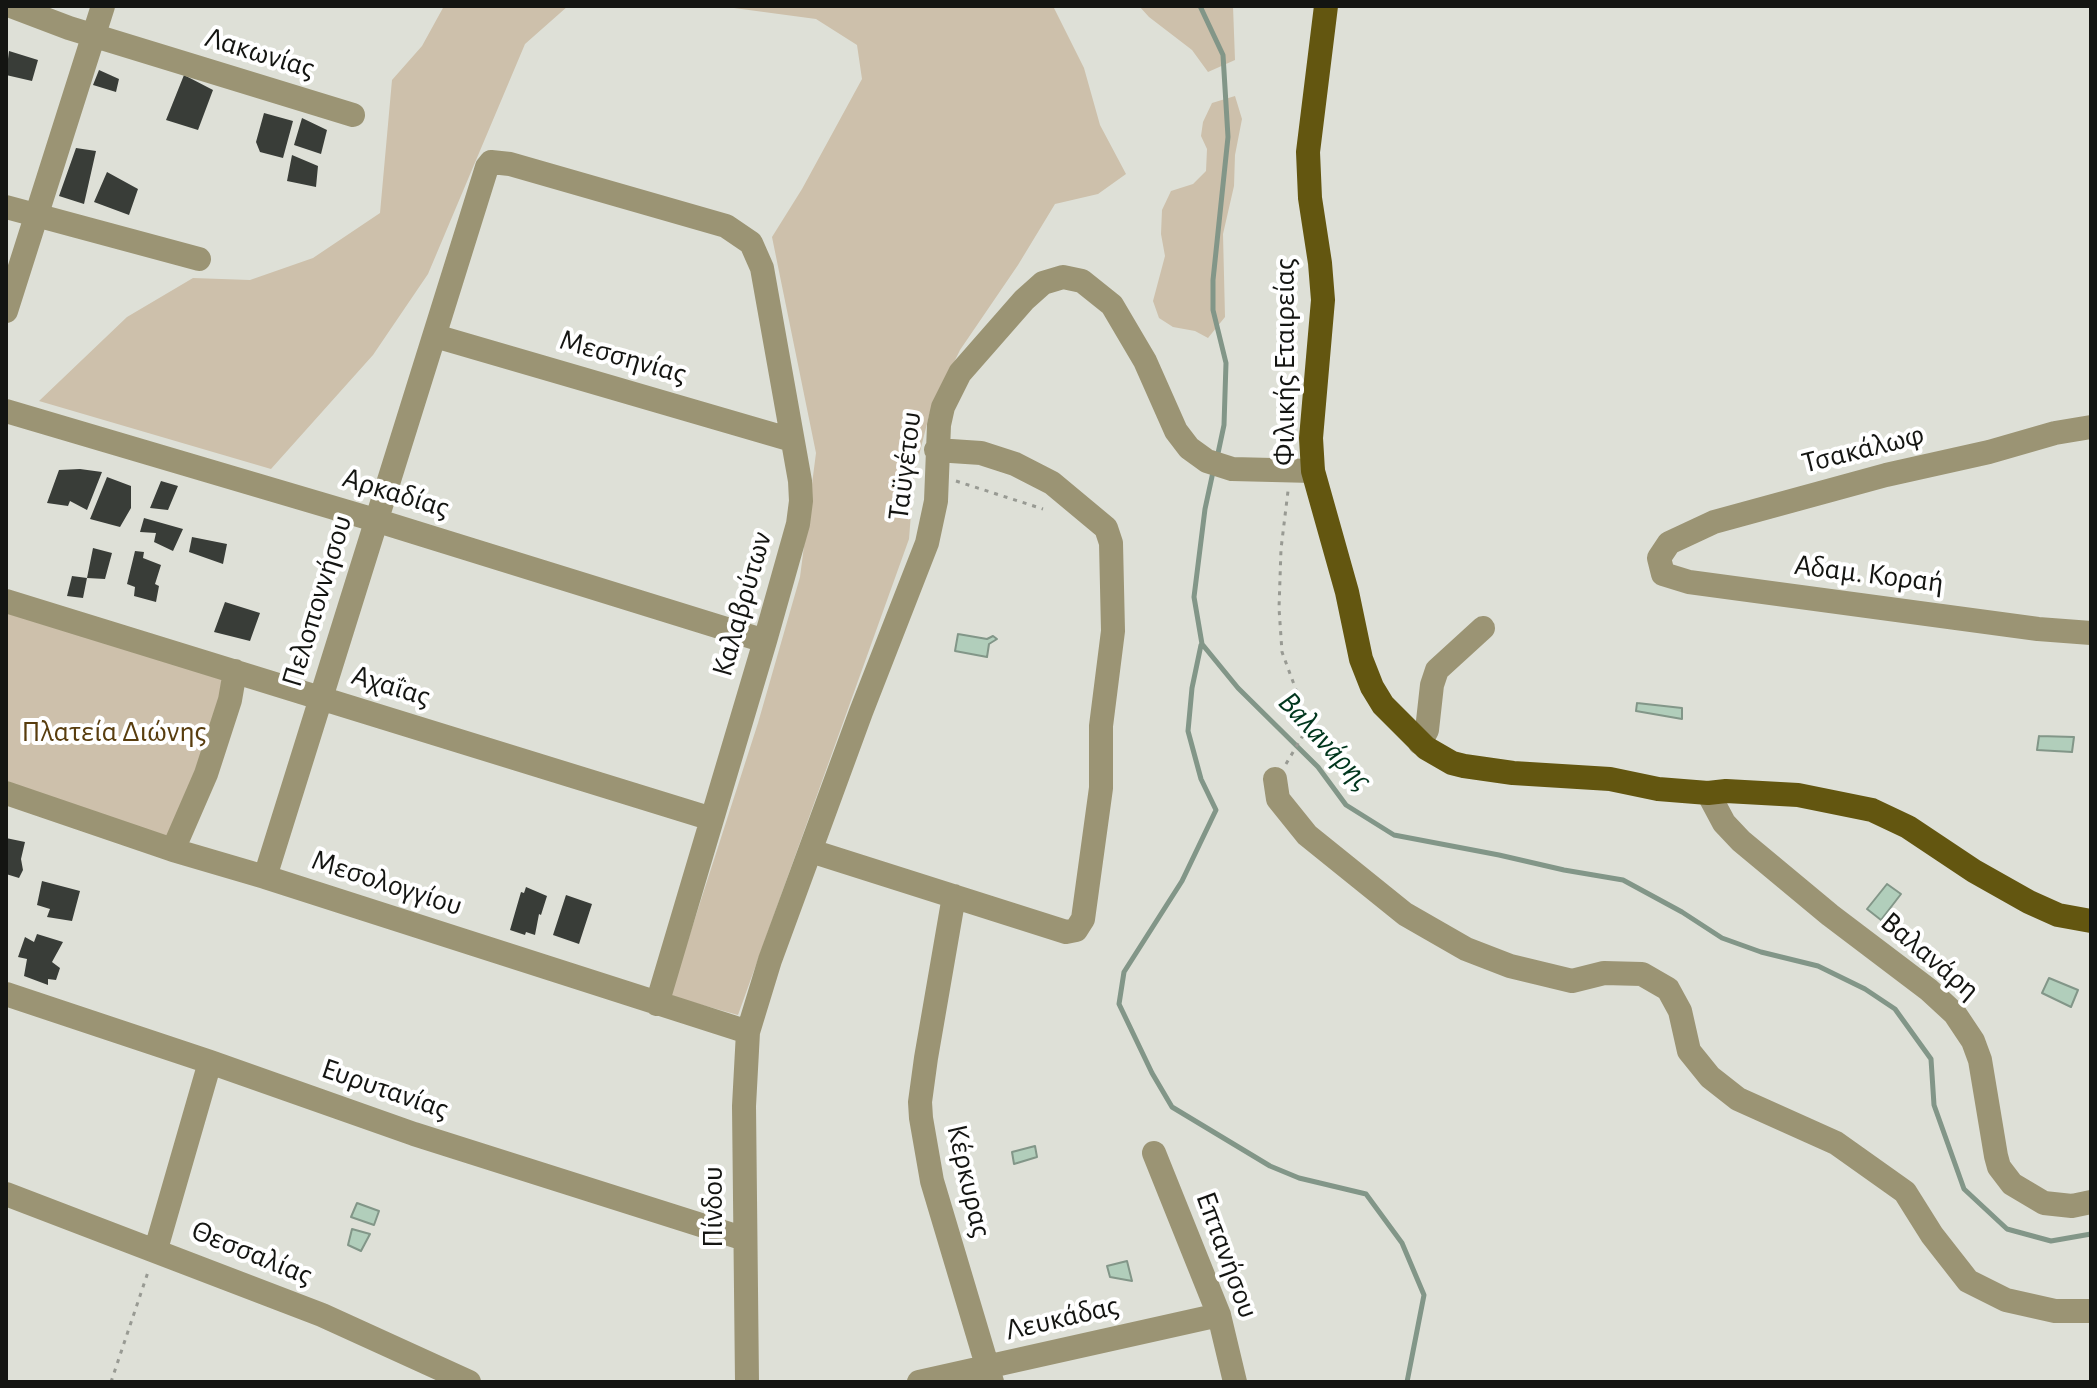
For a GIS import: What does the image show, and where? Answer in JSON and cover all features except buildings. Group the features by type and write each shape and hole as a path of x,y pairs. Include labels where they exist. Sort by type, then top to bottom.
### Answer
{"main road":[{"name":"Φιλικής Εταιρείας","path":"1326,6 1308,152 1310,198 1323,300 1311,438 1313,471 1365,670 1383,705 1420,743 1452,763 1475,768 1610,779 1658,789 1798,795 1872,810 1908,827 1984,877 2029,902 2058,915 2091,921"}],"street":[{"name":"Λακωνίας","path":"11,6 94,36 353,115"},
{"path":"6,311 103,6"},
{"name":"Καλαβρύτων","path":"491,162 510,164 726,226 751,243 762,268 800,481 798,524 657,1004"},
{"name":"Πελοποννήσου","path":"265,877 484,172 491,162"},
{"path":"6,207 199,259"},
{"name":"Ταϋγέτου","path":"748,1032 770,960 927,543 936,501 936,450 943,407 960,373 1024,300 1043,283 1063,277 1082,281 1112,305 1145,361 1176,431 1189,448 1207,461 1232,469 1313,471"},
{"name":"Μεσσηνίας","path":"435,336 792,440"},
{"name":"Αρκαδίας","path":"6,411 375,520 765,641"},
{"name":"Τσακάλωφ","path":"1660,553 1674,539 1714,522 1859,482 1989,452 2055,433 2091,427"},
{"path":"811,851 1066,932 1080,926 1101,788 1101,726 1113,631 1111,543 1106,528 1052,483 1015,464 981,453 936,450"},
{"name":"Αδαμ. Κοραή","path":"1660,553 1659,564 1663,574 1689,582 2038,629 2091,633"},
{"name":"Αχαΐας","path":"6,601 712,819"},
{"path":"1420,743 1426,734 1437,670 1483,628"},
{"path":"173,850 206,774 230,700 235,671"},
{"path":"1275,779 1278,799 1307,835 1405,914 1466,949 1510,966 1572,981 1604,973 1642,974 1668,989 1680,1011 1689,1051 1710,1077 1738,1099 1836,1143 1905,1192 1932,1235 1968,1281 2006,1300 2055,1311 2091,1311"},
{"name":"Μεσολογγίου","path":"6,793 173,850 748,1032"},
{"name":"Βαλανάρη","path":"1708,793 1724,823 1741,841 1955,1014 1973,1041 1980,1060 1996,1156 1999,1167 2012,1184 2044,1203 2072,1206 2091,1202"},
{"name":"Κέρκυρας","path":"954,896 926,1058 921,1118 932,1181 990,1375"},
{"name":"Ευρυτανίας","path":"6,994 414,1134 745,1239"},
{"name":"Πίνδου","path":"747,1382 744,1106 748,1032"},
{"path":"156,1249 210,1062"},
{"name":"Επτανήσου","path":"1154,1153 1219,1315 1235,1382"},
{"name":"Θεσσαλίας","path":"6,1194 322,1315 469,1382"},
{"name":"Λευκάδας","path":"919,1382 990,1375 1219,1315"}],"path":[{"path":"1275,779 1309,725 1282,652 1279,608 1288,471"},
{"path":"937,475 1043,509"},
{"path":"111,1382 156,1249"}],"green space":[{"path":"444,6 568,6 525,44 428,274 373,355 271,469 39,401 127,317 193,278 250,280 313,258 380,213 392,80 422,46"},
{"path":"719,6 1053,6 1084,68 1100,125 1126,174 1098,194 1055,204 960,350 930,412 914,475 909,539 738,1015 670,996 758,723 800,577 816,453 772,237 862,79 857,45 816,19"},
{"path":"1139,6 1233,6 1235,60 1208,72 1192,50"},
{"path":"1235,96 1242,119 1235,155 1234,186 1223,234 1225,317 1208,338 1195,331 1173,327 1159,318 1153,301 1165,256 1161,234 1162,210 1171,191 1193,184 1206,171 1207,149 1201,136 1203,122 1212,103"},
{"name":"Πλατεία Διώνης","path":"6,612 225,679 177,841 6,783"}],"shaded area":[{"path":"958,634 987,639 993,636 997,639 989,644 987,657 955,651"},
{"path":"1637,703 1682,708 1682,719 1636,711"},
{"path":"2039,736 2074,737 2072,752 2037,750"},
{"path":"1887,884 1901,894 1881,920 1867,909"},
{"path":"2049,978 2078,990 2071,1007 2042,993"},
{"path":"1035,1146 1037,1157 1014,1164 1012,1152"},
{"path":"357,1203 379,1211 374,1225 351,1217"},
{"path":"352,1229 370,1234 361,1251 348,1245"},
{"path":"1127,1261 1132,1281 1110,1277 1107,1266"}],"waterway":[{"name":"Βαλανάρης","path":"1200,6 1223,55 1228,137 1213,280 1213,310 1226,363 1224,425 1217,458"},
{"name":"Βαλανάρης","path":"1213,472 1194,597 1202,644 1238,688 1318,767 1346,805 1394,835 1623,880 1722,938 1761,952 1818,966 1865,989 1895,1009 1931,1059 1934,1105 1964,1189 2007,1229 2051,1241 2091,1234"},
{"path":"1201,645 1192,688 1188,731 1201,779 1216,810 1182,881 1124,972 1119,1004 1172,1107 1270,1166 1299,1178 1366,1194 1402,1243 1424,1295 1407,1382"}]}
